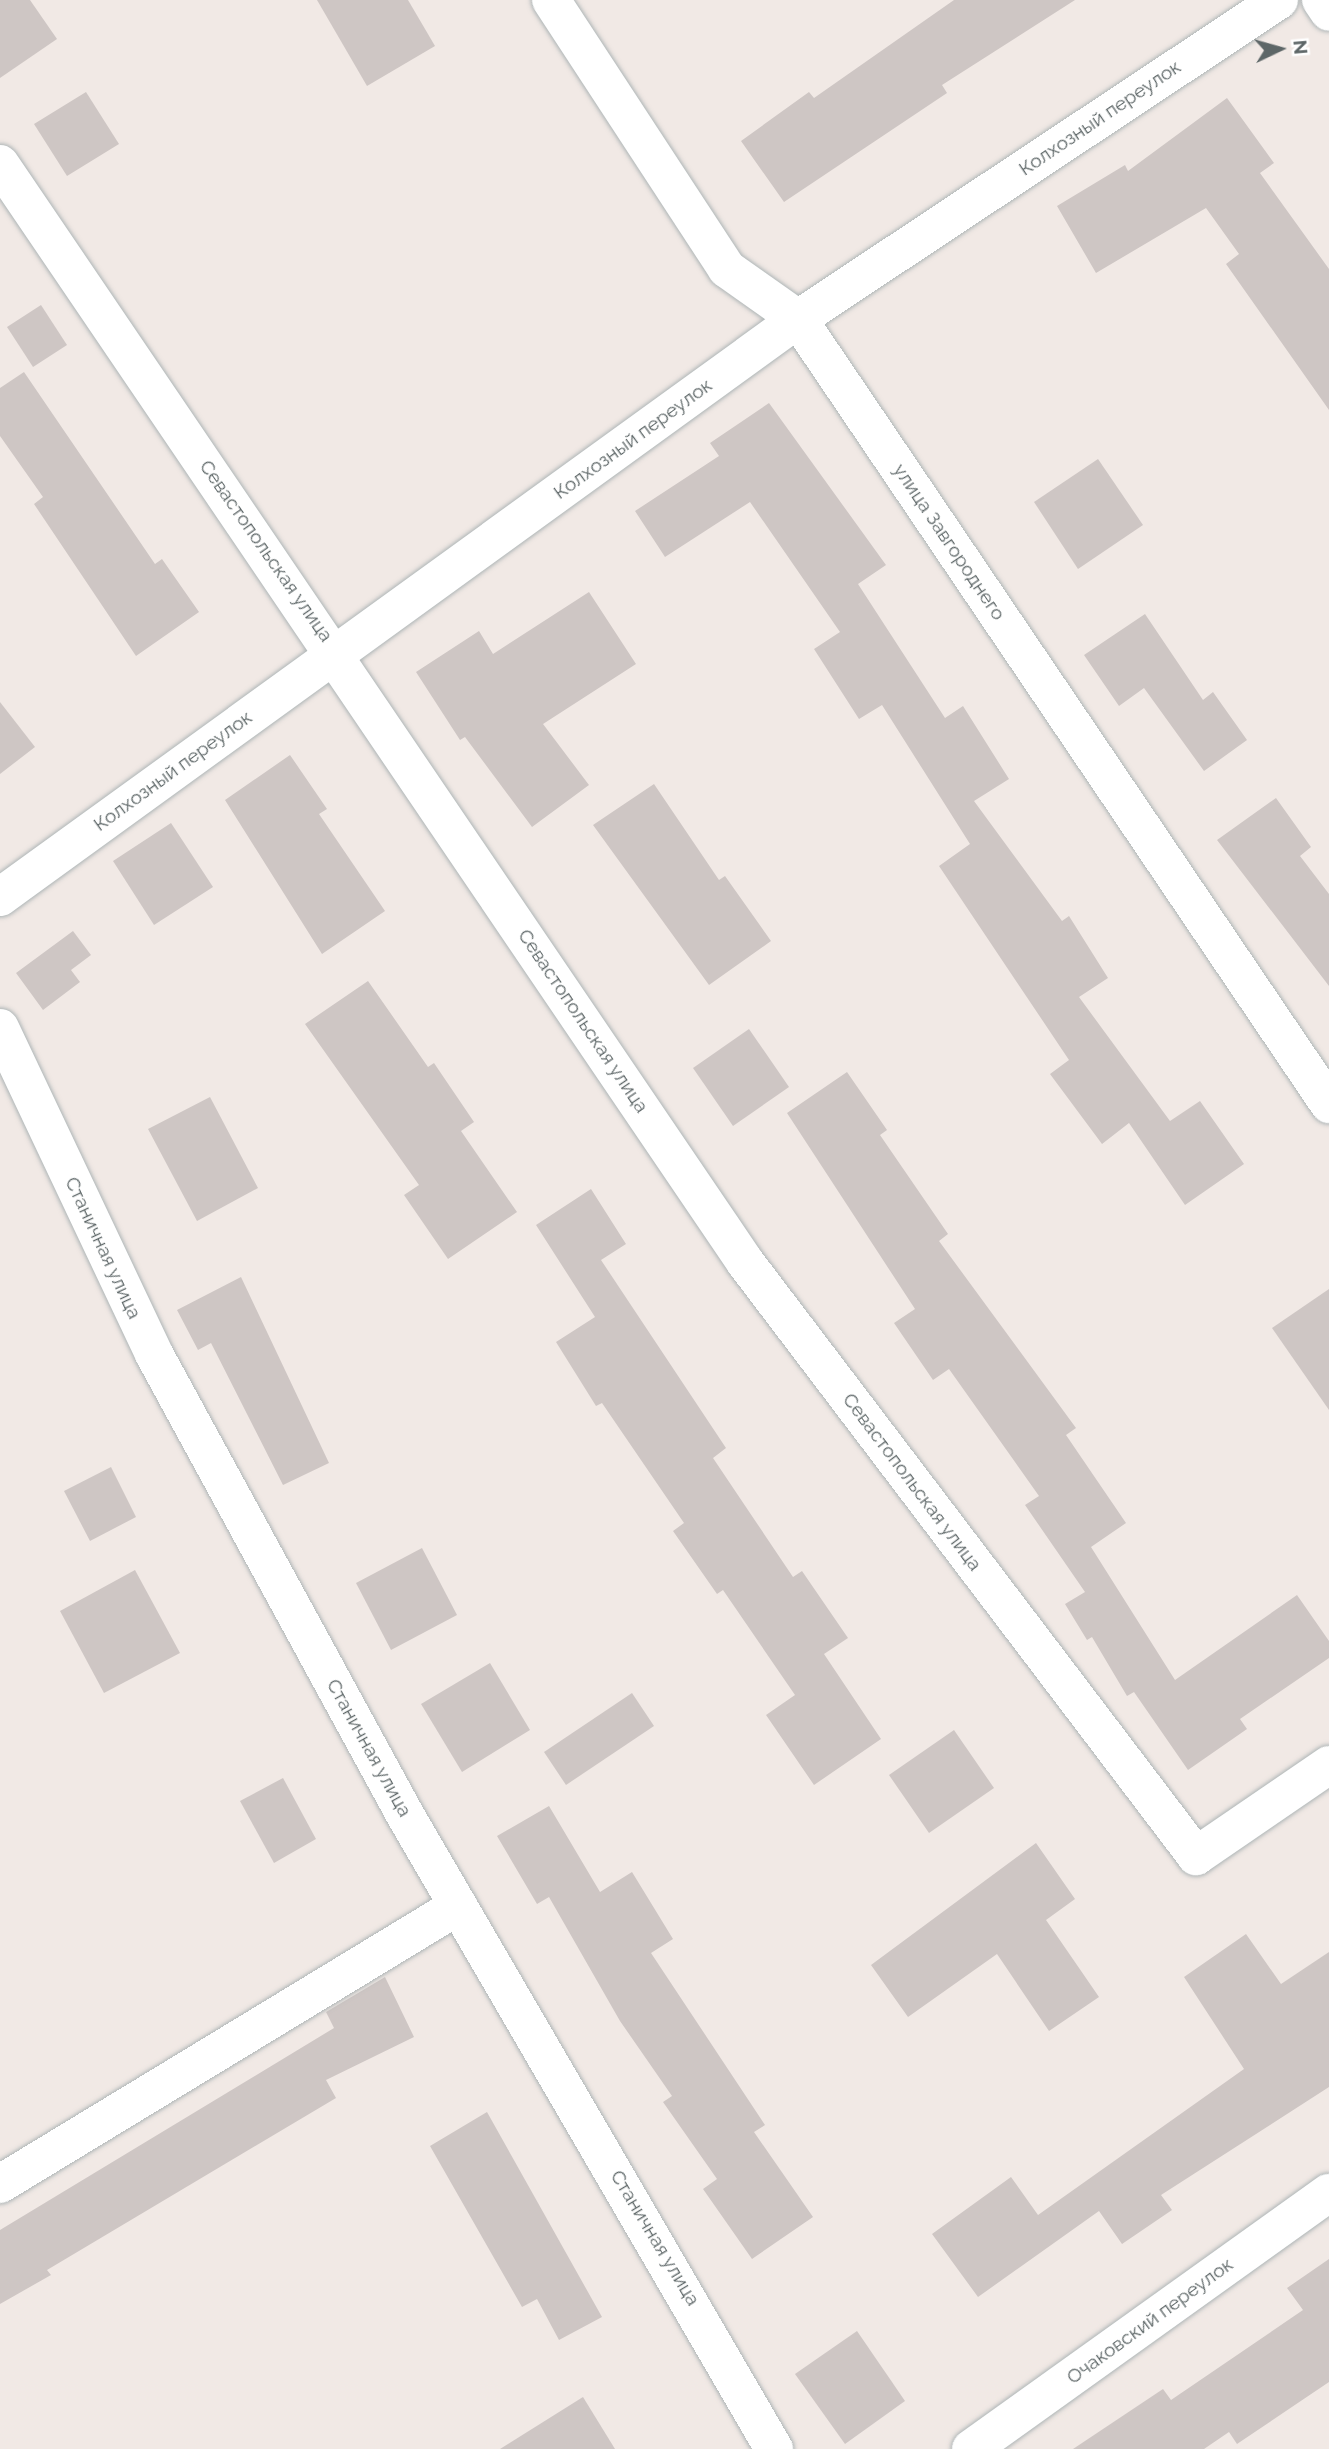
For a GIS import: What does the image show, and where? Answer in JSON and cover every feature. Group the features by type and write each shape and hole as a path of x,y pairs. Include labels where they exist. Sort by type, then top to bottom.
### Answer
{"street":[{"name":"улица Завгороднего","path":"551,0 727,268 798,319 1329,1104"},
{"name":"Колхозный переулок","path":"0,897 798,319 1279,0"},
{"path":"1321,0 1329,12"},
{"name":"Севастопольская улица","path":"0,164 336,653 745,1262 1196,1856 1329,1765"},
{"name":"Станичная улица","path":"0,1028 153,1354 458,1906 774,2449"},
{"path":"0,2184 458,1906"},
{"name":"Очаковский переулок","path":"971,2449 1329,2193"}],"building":[{"path":"0,0 30,0 57,39 0,78"},
{"path":"317,0 408,0 435,46 367,86"},
{"path":"954,0 1075,0 942,85 947,93 784,202 741,141 809,92 814,98"},
{"path":"86,92 119,144 67,176 34,124"},
{"path":"1227,98 1274,163 1260,173 1329,269 1329,410 1226,264 1239,254 1206,208 1096,273 1057,206 1125,165 1128,171"},
{"path":"41,305 67,345 33,367 7,327"},
{"path":"24,372 155,564 162,559 199,612 136,656 34,504 43,497 0,436 0,388"},
{"path":"769,403 886,565 858,584 945,718 963,706 1009,779 974,801 1062,921 1069,916 1108,978 1079,997 1170,1121 1200,1101 1244,1164 1185,1205 1129,1123 1102,1144 1050,1074 1069,1060 939,866 970,844 882,705 859,719 814,649 840,632 750,502 665,557 635,511 719,456 710,443"},
{"path":"1098,459 1143,525 1078,569 1034,502"},
{"path":"589,592 636,664 543,724 589,785 532,827 465,737 460,740 416,672 479,631 493,654"},
{"path":"1145,614 1203,700 1213,692 1247,740 1204,771 1144,688 1119,706 1084,655"},
{"path":"0,702 35,747 0,774"},
{"path":"290,755 327,809 319,814 385,911 322,954 225,800"},
{"path":"654,784 719,880 725,876 771,941 709,985 593,825"},
{"path":"1276,798 1311,847 1300,856 1329,894 1329,986 1217,840"},
{"path":"171,823 213,887 154,925 113,861"},
{"path":"73,931 91,955 71,970 80,982 43,1010 16,973"},
{"path":"368,981 428,1067 434,1063 474,1122 461,1131 517,1212 448,1259 404,1195 419,1185 305,1024"},
{"path":"749,1029 789,1087 733,1126 693,1068"},
{"path":"847,1072 887,1130 880,1135 948,1234 939,1241 1076,1428 1066,1435 1126,1523 1091,1547 1175,1680 1297,1595 1329,1641 1329,1658 1240,1719 1247,1729 1188,1770 1134,1692 1127,1696 1092,1637 1087,1640 1065,1604 1085,1592 1025,1505 1039,1496 949,1369 933,1380 894,1323 915,1309 787,1113"},
{"path":"210,1097 258,1188 197,1221 148,1129"},
{"path":"591,1189 626,1244 601,1260 726,1448 713,1458 793,1577 802,1571 848,1638 824,1654 881,1739 814,1785 766,1715 795,1695 723,1590 717,1594 673,1531 684,1523 602,1403 596,1406 556,1342 595,1317 536,1225"},
{"path":"241,1277 329,1463 283,1485 211,1343 198,1350 177,1310"},
{"path":"1329,1289 1329,1410 1272,1328"},
{"path":"111,1467 136,1517 90,1541 64,1491"},
{"path":"422,1548 457,1615 391,1650 356,1583"},
{"path":"135,1570 180,1653 104,1693 60,1611"},
{"path":"490,1663 530,1730 462,1772 421,1704"},
{"path":"632,1693 654,1726 566,1785 544,1752"},
{"path":"954,1730 994,1788 929,1833 889,1775"},
{"path":"283,1778 316,1839 274,1863 240,1801"},
{"path":"549,1806 600,1892 632,1872 673,1939 651,1953 765,2125 754,2132 813,2217 752,2259 703,2189 717,2179 663,2102 672,2096 620,2021 549,1897 537,1904 497,1836"},
{"path":"1036,1843 1075,1899 1046,1920 1099,1997 1049,2031 997,1954 908,2017 871,1965"},
{"path":"1246,1934 1281,1984 1329,1952 1329,2087 1161,2195 1172,2210 1122,2244 1099,2211 978,2297 932,2234 1011,2177 1038,2215 1244,2069 1184,1977"},
{"path":"385,1977 414,2037 326,2080 336,2098 47,2270 51,2275 0,2304 0,2230 334,2028 326,2012"},
{"path":"487,2112 602,2317 559,2340 537,2299 522,2307 430,2146"},
{"path":"1329,2259 1329,2382 1237,2444 1229,2432 1204,2449 1073,2449 1163,2389 1171,2400 1303,2310 1287,2288"},
{"path":"857,2331 905,2401 845,2444 795,2374"},
{"path":"583,2397 615,2449 500,2449"}]}
